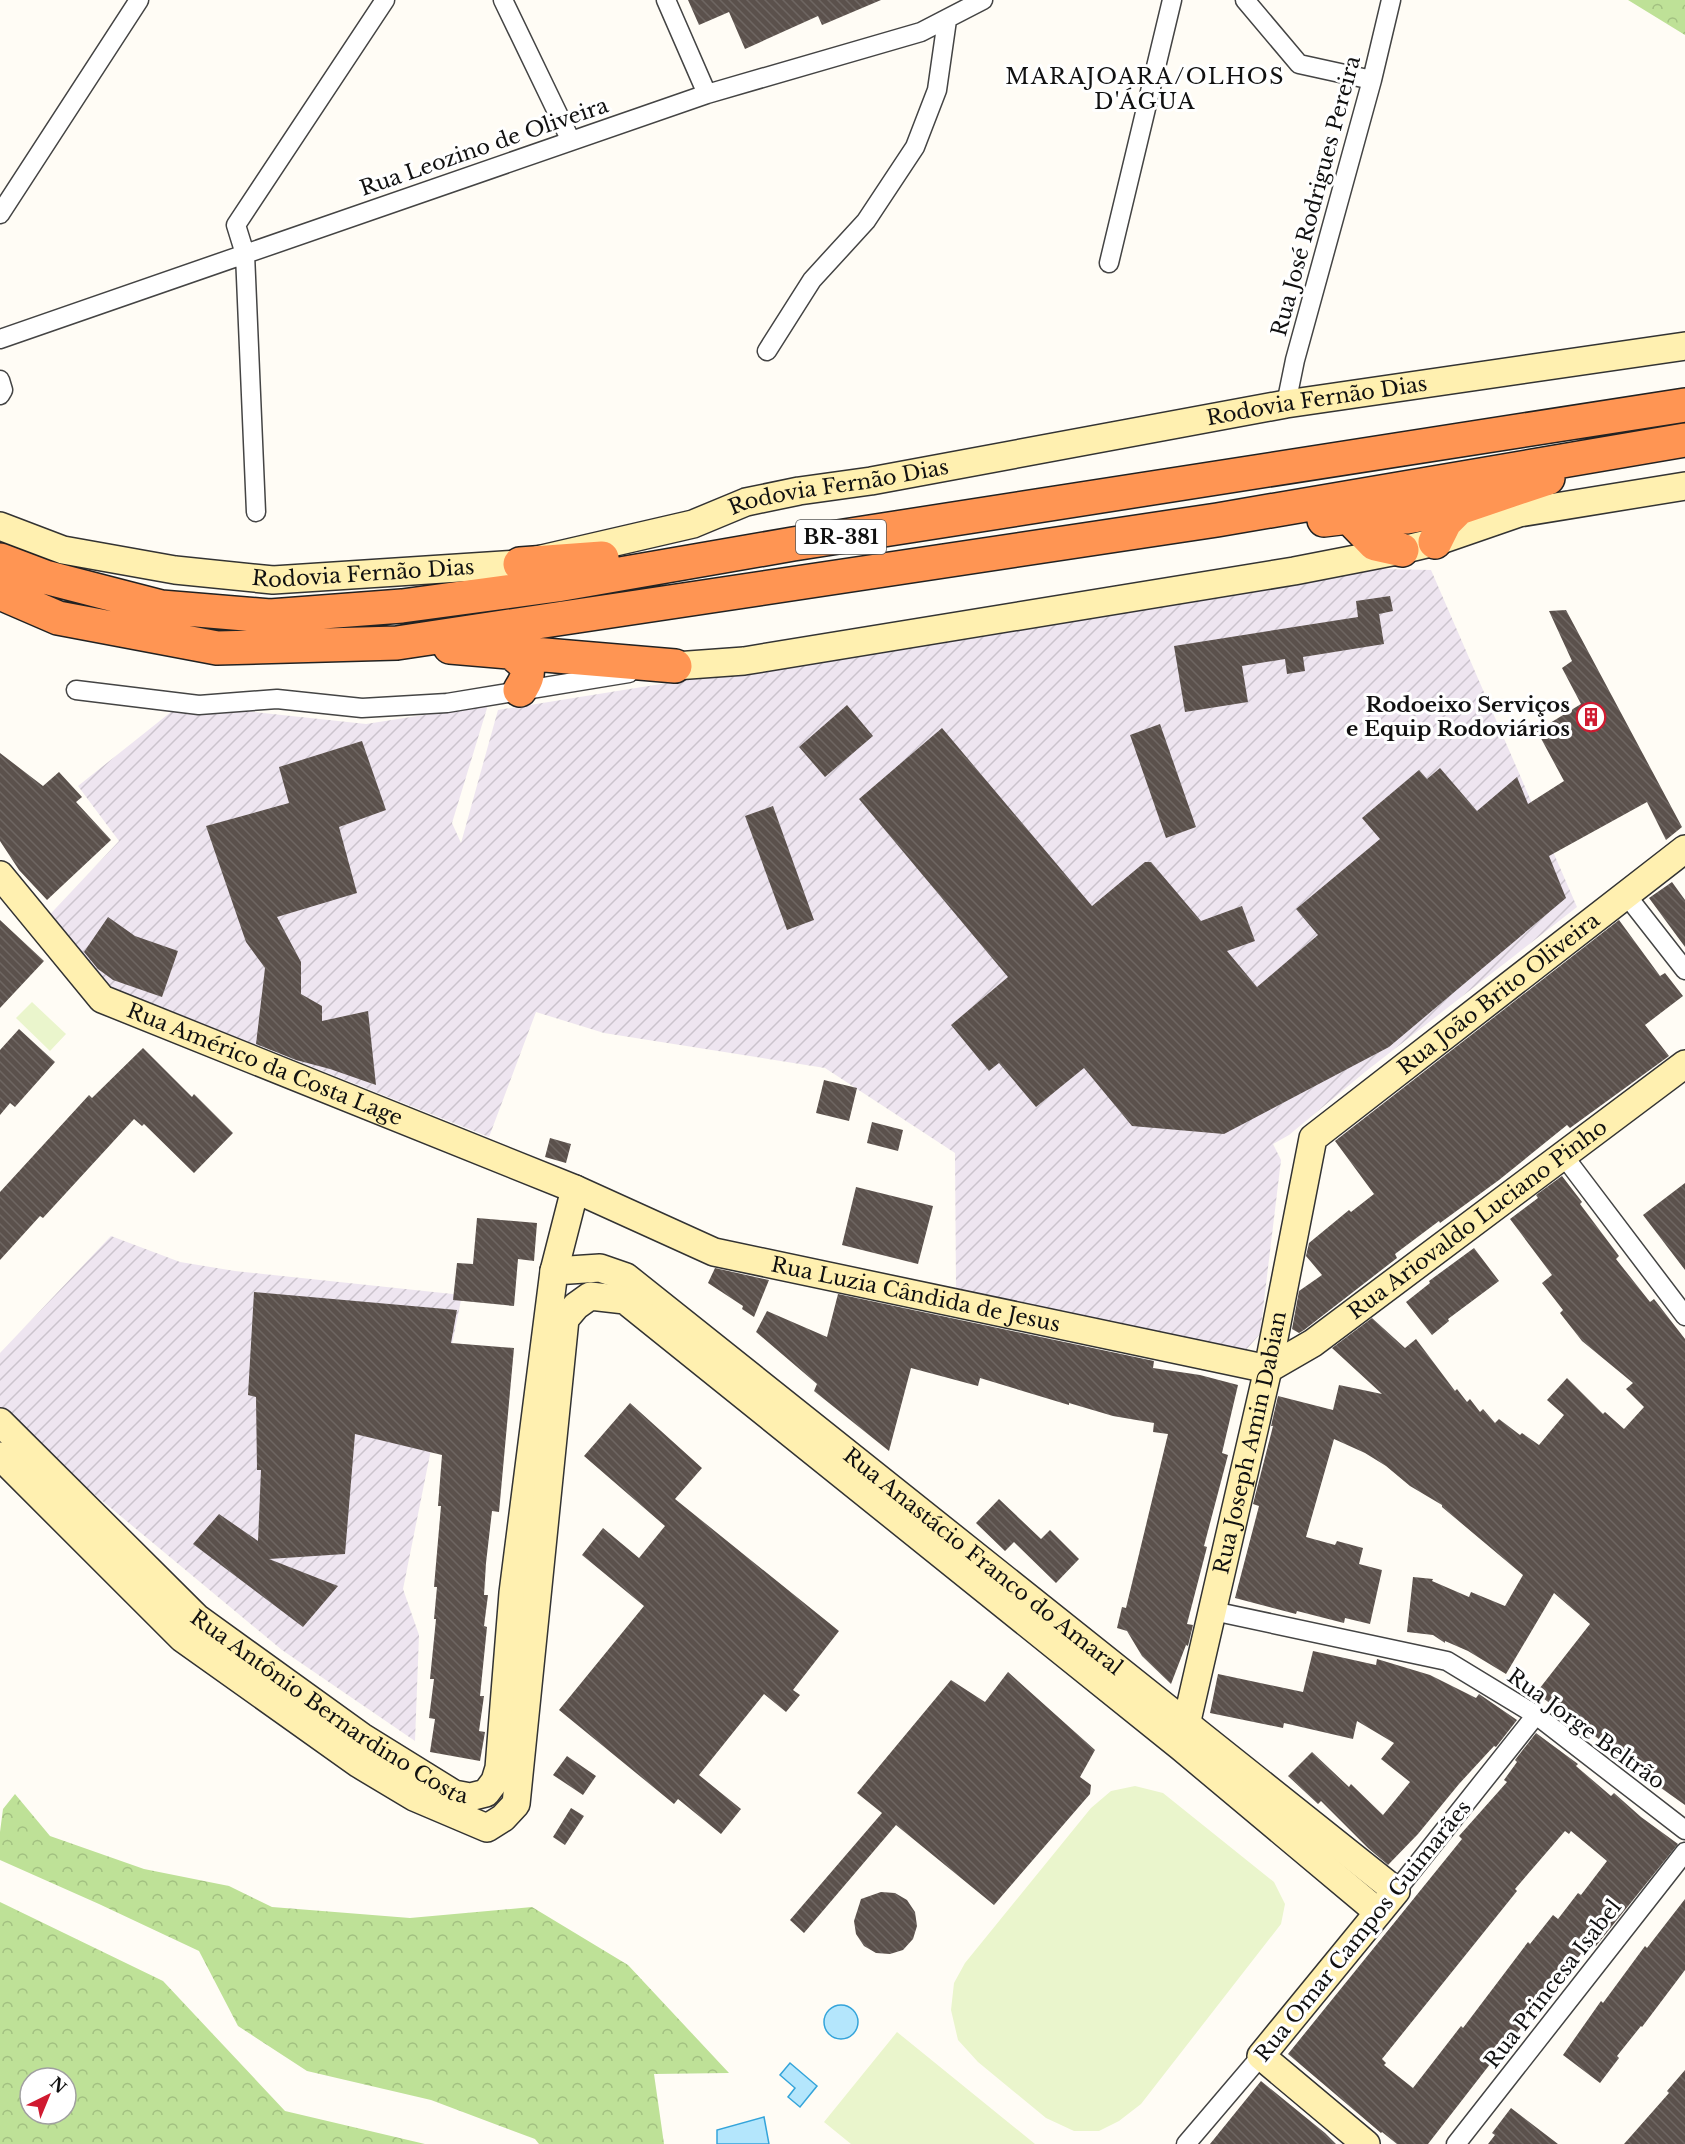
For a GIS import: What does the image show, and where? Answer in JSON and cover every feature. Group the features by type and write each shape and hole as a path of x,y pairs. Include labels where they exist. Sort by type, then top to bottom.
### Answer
{"highway":[{"name":"Rodovia Fernão Dias","path":"0,560 45,577 161,607 270,616 402,606 557,585 793,544 1685,405"},
{"name":"BR-381","path":"397,643 1217,520 1685,440"},
{"path":"1217,520 1250,531 1349,517 1407,517 1459,508 1561,474 1606,452"},
{"path":"1435,542 1445,522 1459,508"},
{"path":"1349,517 1375,544 1402,550"},
{"path":"520,564 793,544"},
{"name":"BR-381","path":"0,594 58,618 217,648 397,643 675,666"},
{"path":"510,652 525,664 528,671 520,690"}],"street":[{"path":"0,214 139,0"},
{"path":"256,512 245,254 236,225 385,0"},
{"path":"503,0 571,141"},
{"path":"666,0 706,94"},
{"name":"Rua Leozino de Oliveira","path":"0,339 706,94 921,32 983,0"},
{"path":"1109,263 1172,0"},
{"path":"1245,0 1299,64 1372,80"},
{"name":"Rua José Rodrigues Pereira","path":"1286,404 1295,360 1372,80 1390,0"},
{"path":"767,351 812,280 867,221 915,147 937,90 947,20"},
{"name":"Rodovia Fernão Dias","path":"0,526 63,550 175,570 273,580 520,564 693,524 746,502 799,491 871,481 1286,404 1685,346"},
{"path":"0,380 3,390 0,395"},
{"name":"BR-381","path":"675,666 756,660 1188,589 1402,550 1435,542 1519,513 1685,486"},
{"path":"76,690 199,705 277,699 362,708 447,703 675,666"},
{"name":"Rua João Brito Oliveira","path":"1313,1138 1685,849"},
{"name":"Rua Américo da Costa Lage","path":"0,875 102,999 575,1189"},
{"path":"1627,896 1685,970"},
{"name":"Rua Ariovaldo Luciano Pinho","path":"1268,1369 1313,1343 1685,1064"},
{"name":"Rua Joseph Amin Dabian","path":"1184,1734 1268,1369 1313,1138"},
{"path":"1563,1155 1685,1316"},
{"name":"Rua Antônio Bernardino Costa","path":"0,1456 182,1638 359,1764 414,1797 487,1828 503,1818 516,1804 525,1594 554,1271 575,1189"},
{"name":"Rua Luzia Cândida de Jesus","path":"575,1189 714,1252 1268,1369"},
{"name":"Rua Anastácio Franco do Amaral","path":"554,1271 600,1268 626,1277 1184,1734 1378,1912"},
{"name":"Rua Anastácio Franco do Amaral","path":"566,1319 576,1306 590,1296 625,1300 1184,1734 1396,1891"},
{"name":"Rua Antônio Bernardino Costa","path":"0,1422 197,1618 362,1737 454,1794 470,1797 486,1793 495,1781 499,1768 566,1319"},
{"name":"Rua Jorge Beltrão","path":"1213,1611 1447,1661 1536,1715 1685,1830"},
{"name":"Rua Omar Campos Guimarães","path":"1186,2144 1262,2056 1536,1715"},
{"name":"Rua Princesa Isabel","path":"1456,2144 1685,1852"},
{"path":"1262,2056 1366,2144"}],"shaded area":[{"path":"1381,569 1431,570 1577,907 1365,1072 1289,1135 1273,1144 1281,1160 1260,1334 1246,1350 956,1289 955,1153 825,1068 604,1033 536,1012 489,1137 108,986 40,925 119,841 78,786 181,704 366,724 488,705 452,823 461,843 498,710"},
{"path":"111,1236 180,1262 235,1271 462,1295 403,1589 419,1635 415,1741 282,1650 0,1416 0,1353"}],"green space":[{"path":"1628,0 1685,0 1685,35"},
{"path":"32,1002 66,1034 50,1051 16,1018"},
{"path":"1135,1786 1163,1793 1274,1882 1285,1904 1281,1924 1141,2104 1119,2121 1099,2131 1074,2131 1046,2118 978,2062 958,2040 951,2010 954,1983 965,1963 1091,1808 1111,1791"},
{"path":"15,1794 50,1836 144,1869 229,1886 272,1907 410,1918 532,1907 628,1965 729,2073 654,2074 664,2144 539,2144 535,2139 431,2100 307,2071 238,2026 199,1951 0,1860 3,1809"},
{"path":"0,1902 163,1981 285,2111 425,2144 0,2144"},
{"path":"897,2032 1035,2144 851,2144 824,2122"}],"water":[{"path":"841,2005 853,2010 858,2022 853,2034 841,2039 829,2034 824,2022 829,2010"},
{"path":"790,2063 817,2086 800,2107 788,2097 795,2088 780,2075"},
{"path":"764,2117 769,2144 717,2144 717,2130"}],"building":[{"path":"688,0 881,0 822,25 818,16 745,49 729,12 699,25"},
{"path":"1390,596 1393,611 1379,614 1384,644 1303,657 1305,671 1287,674 1285,659 1242,666 1248,702 1185,712 1174,646 1358,617 1356,601"},
{"path":"1566,610 1682,827 1666,840 1647,802 1549,856 1566,898 1389,1047 1224,1134 1132,1126 1084,1068 1036,1107 999,1063 989,1071 951,1025 1008,977 859,799 942,728 1092,906 1145,862 1151,862 1201,921 1242,906 1255,941 1227,951 1257,987 1318,935 1296,909 1380,839 1362,818 1419,770 1427,779 1440,768 1477,811 1517,777 1528,804 1564,781 1537,731 1581,704 1562,668 1572,661 1549,611"},
{"path":"847,705 873,736 825,777 799,747"},
{"path":"1160,724 1196,827 1166,838 1130,735"},
{"path":"362,741 386,810 339,827 357,893 277,917 301,962 301,994 322,1006 322,1021 368,1011 376,1085 296,1060 256,1044 265,968 246,942 206,826 289,803 279,767"},
{"path":"0,753 43,786 59,772 82,797 76,802 111,840 47,900 19,870 0,841"},
{"path":"773,806 814,920 787,930 745,816"},
{"path":"1672,882 1685,900 1685,947 1649,898"},
{"path":"108,917 135,936 178,951 162,997 113,980 98,969 84,952"},
{"path":"0,920 44,961 0,1008"},
{"path":"1619,920 1660,976 1665,973 1683,996 1645,1025 1669,1056 1570,1128 1567,1125 1499,1180 1395,1254 1397,1258 1304,1330 1299,1333 1292,1329 1299,1291 1322,1275 1306,1256 1309,1243 1349,1210 1351,1212 1374,1194 1335,1141"},
{"path":"19,1029 55,1062 15,1107 10,1103 0,1115 0,1050"},
{"path":"143,1048 192,1097 194,1094 233,1133 194,1173 144,1124 142,1126 134,1119 43,1218 40,1216 0,1260 0,1192 89,1095 92,1098"},
{"path":"824,1080 857,1088 849,1121 816,1113"},
{"path":"872,1122 903,1130 898,1151 867,1143"},
{"path":"550,1138 571,1144 566,1163 545,1157"},
{"path":"1562,1176 1619,1256 1616,1259 1650,1302 1654,1299 1685,1339 1685,1805 1654,1783 1656,1781 1619,1752 1536,1693 1590,1624 1554,1593 1506,1674 1468,1651 1445,1641 1445,1643 1433,1635 1407,1632 1413,1577 1433,1579 1432,1581 1469,1597 1471,1592 1505,1606 1523,1575 1442,1505 1410,1486 1386,1466 1365,1453 1334,1439 1306,1537 1335,1545 1337,1541 1363,1548 1359,1564 1382,1570 1370,1624 1345,1618 1344,1623 1297,1611 1296,1614 1235,1598 1259,1506 1253,1504 1273,1426 1271,1426 1278,1396 1333,1410 1339,1385 1382,1394 1332,1348 1372,1318 1405,1348 1416,1339 1455,1391 1457,1389 1467,1402 1470,1399 1480,1412 1483,1409 1495,1423 1499,1419 1520,1435 1522,1433 1539,1445 1564,1415 1547,1400 1567,1378 1603,1414 1605,1412 1624,1429 1644,1407 1626,1389 1633,1383 1582,1341 1560,1313 1563,1310 1542,1283 1552,1275 1510,1219 1538,1198 1536,1195"},
{"path":"1685,1183 1685,1270 1643,1215"},
{"path":"856,1187 933,1206 918,1264 842,1245"},
{"path":"477,1218 537,1223 534,1261 518,1259 514,1306 453,1300 457,1263 473,1264"},
{"path":"1474,1248 1499,1281 1448,1319 1449,1321 1432,1335 1406,1302 1430,1283 1429,1281"},
{"path":"715,1268 769,1280 754,1317 742,1309 743,1306 708,1283"},
{"path":"254,1292 457,1310 451,1343 514,1348 499,1512 492,1511 486,1563 484,1595 488,1595 484,1626 487,1627 480,1696 484,1696 479,1731 485,1732 480,1761 430,1752 435,1719 429,1718 434,1679 430,1679 436,1619 434,1619 437,1587 434,1587 441,1506 438,1506 442,1455 355,1434 345,1554 269,1559 338,1586 303,1627 193,1544 219,1514 258,1541 261,1470 257,1470 256,1397 248,1395"},
{"path":"838,1294 1154,1361 1153,1368 1200,1375 1238,1385 1222,1453 1228,1455 1204,1546 1207,1547 1187,1624 1193,1625 1188,1646 1186,1645 1171,1684 1142,1656 1127,1631 1117,1628 1122,1607 1126,1608 1168,1434 1153,1432 1154,1423 1113,1416 1069,1403 1069,1405 980,1378 978,1386 911,1368 889,1451 814,1391 817,1384 756,1332 767,1311 827,1337"},
{"path":"630,1403 702,1468 675,1499 839,1631 793,1690 800,1695 786,1712 764,1694 699,1775 741,1809 721,1834 678,1799 674,1804 559,1710 644,1606 582,1555 603,1528 639,1558 665,1526 584,1456"},
{"path":"999,1499 1041,1539 1050,1530 1079,1559 1056,1583 1014,1542 1005,1551 976,1523"},
{"path":"1313,1651 1376,1665 1377,1659 1430,1675 1476,1698 1479,1694 1517,1720 1496,1747 1494,1746 1459,1784 1418,1834 1388,1865 1321,1801 1318,1804 1288,1776 1312,1752 1349,1787 1351,1784 1383,1815 1410,1782 1381,1759 1394,1743 1357,1721 1353,1739 1284,1723 1283,1728 1210,1713 1218,1674 1303,1692"},
{"path":"1008,1672 1095,1750 1080,1777 1091,1785 1090,1794 994,1905 896,1825 804,1933 790,1920 882,1813 857,1793 951,1680 985,1702"},
{"path":"1536,1733 1578,1764 1576,1766 1611,1796 1614,1793 1641,1817 1678,1844 1596,1946 1590,1942 1570,1968 1567,1966 1503,2052 1501,2050 1428,2144 1397,2144 1288,2054 1462,1839 1459,1836 1507,1782 1504,1780 1517,1762 1515,1760","holes":["1565,1831 1569,1834 1571,1831 1607,1861 1581,1895 1578,1893 1558,1919 1553,1915 1530,1944 1528,1942 1463,2028 1461,2026 1413,2088 1384,2065 1386,2063 1382,2059 1517,1891 1515,1889"]},
{"path":"567,1756 596,1776 583,1795 553,1775"},
{"path":"571,1808 584,1816 565,1845 553,1837"},
{"path":"881,1892 895,1893 907,1900 915,1912 917,1926 913,1939 903,1950 890,1954 876,1953 864,1946 856,1934 854,1921 861,1899"},
{"path":"1685,1899 1685,1970 1617,2056 1619,2058 1600,2083 1563,2055 1601,2001 1603,2003 1645,1946 1647,1948"},
{"path":"1685,2070 1685,2144 1624,2144 1669,2093 1667,2091"},
{"path":"1261,2081 1325,2133 1336,2144 1210,2144"},
{"path":"1511,2108 1558,2144 1488,2144 1495,2135 1492,2133"}],"place":[{"name":"Rodoeixo Serviços e Equip Rodoviários","path":"1591,717"}],"district":[{"name":"MARAJOARA/OLHOS D'ÁGUA","path":"1145,88"}]}
